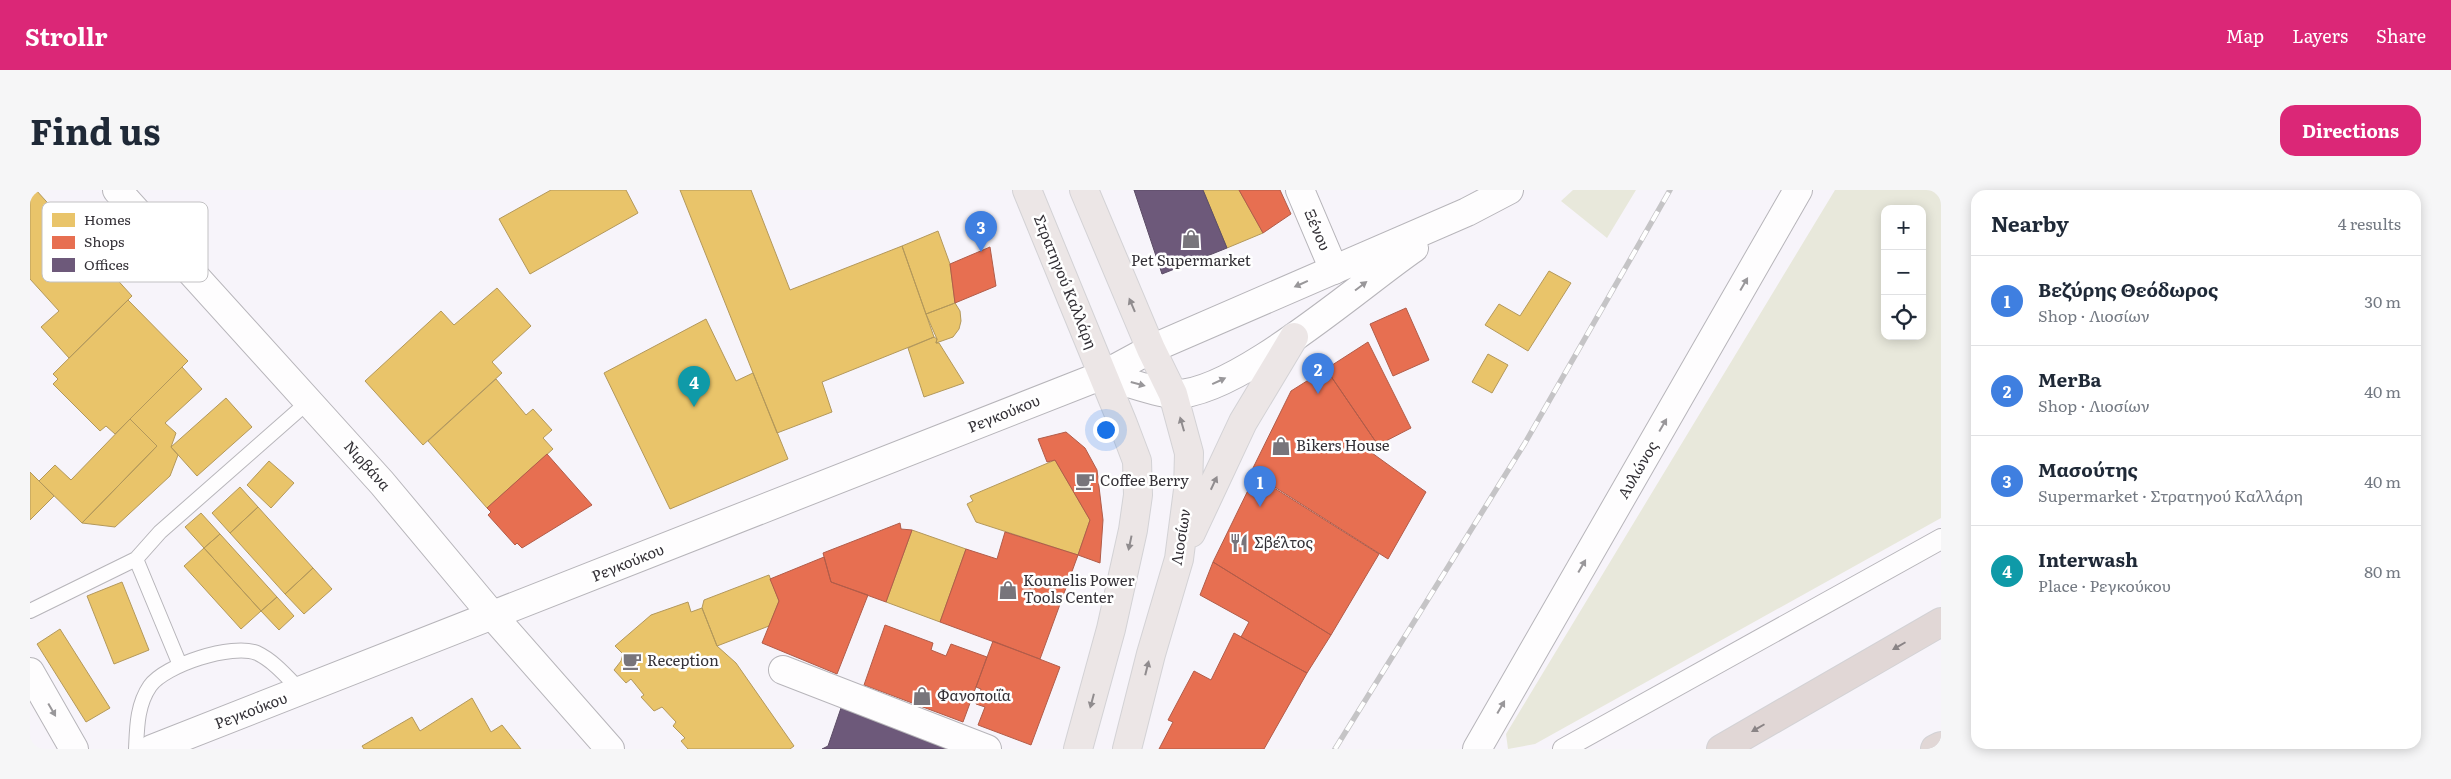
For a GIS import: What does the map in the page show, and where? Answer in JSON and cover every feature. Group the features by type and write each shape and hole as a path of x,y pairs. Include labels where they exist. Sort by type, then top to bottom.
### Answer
{"highway":[{"path":"1721,749 1941,622"},
{"path":"1935,749 1941,746"}],"main road":[{"name":"Νιρβάνα","path":"116,190 127,202"},
{"name":"Στρατηγού Καλλάρη","path":"1027,190 1103,375"},
{"path":"1084,190 1151,349"},
{"name":"Ξένου","path":"1300,190 1334,270"},
{"path":"1103,375 1151,349 1467,212 1509,190"},
{"name":"Αυλώνος","path":"1477,749 1798,190"},
{"path":"1103,375 1172,394 1201,389 1238,372 1294,337 1400,258 1467,212"},
{"name":"Νιρβάνα","path":"200,282 382,482 493,616 610,749"},
{"path":"1179,559 1243,422 1294,337"},
{"name":"Λιοσίων","path":"1127,749 1151,654 1179,559 1188,490 1189,453 1172,394 1151,349"},
{"path":"1078,749 1111,629 1133,530 1138,495 1137,461 1103,375"},
{"name":"Ρεγκούκου","path":"152,749 1103,375"},
{"path":"783,670 986,749"},
{"path":"30,672 74,749"}],"street":[{"path":"1563,749 1941,539"}],"lane":[{"path":"30,612 136,559 160,532 309,402"},
{"path":"136,559 180,665"},
{"path":"136,749 137,714 151,685 180,665 225,650 256,653 277,668 301,691"}],"shaded area":[{"path":"1573,190 1636,190 1607,238 1561,201"},
{"path":"1835,190 1941,190 1941,518 1535,744 1508,749 1506,734"}],"building: Homes":[{"path":"30,190 36,190 47,202 42,202 42,282 119,282 132,296 69,358 41,327 59,311 30,279"},
{"path":"551,190 626,190 638,213 530,274 499,219"},
{"path":"680,190 751,190 790,290 902,246 934,337 822,382 832,412 777,433"},
{"path":"1203,190 1239,190 1263,233 1227,248"},
{"path":"938,231 950,264 955,303 926,314 902,246"},
{"path":"1549,271 1571,283 1528,351 1485,325 1499,304 1520,316"},
{"path":"497,288 531,326 492,362 502,373 423,445 365,381 441,311 454,325"},
{"path":"128,300 188,361 115,434 106,426 100,431 53,384 58,379 53,374"},
{"path":"955,303 960,311 961,321 959,329 953,337 936,343 937,339 926,314"},
{"path":"706,319 736,381 753,373 788,459 670,509 604,373"},
{"path":"934,337 937,339 936,343 939,343 964,383 924,397 908,348"},
{"path":"1488,354 1508,365 1492,393 1472,382"},
{"path":"182,367 202,389 165,423 176,433 171,447 178,455 170,476 115,527 82,523 157,446 130,419"},
{"path":"496,379 526,415 533,409 552,430 543,438 553,449 487,508 428,441"},
{"path":"226,398 252,427 197,476 171,447"},
{"path":"130,419 157,446 82,523 39,481 55,465 71,480"},
{"path":"1055,460 1090,520 1078,555 976,522 967,504 973,501 970,496"},
{"path":"269,461 294,483 271,508 247,485"},
{"path":"30,472 54,496 30,520"},
{"path":"240,487 258,507 230,533 212,513"},
{"path":"258,507 313,568 285,594 230,533"},
{"path":"201,513 220,534 204,548 185,527"},
{"path":"912,530 966,549 940,622 886,602"},
{"path":"220,534 277,597 261,611 204,548"},
{"path":"204,548 261,611 241,629 184,566"},
{"path":"313,568 332,589 304,614 285,594"},
{"path":"769,575 779,601 769,626 717,646 702,608 704,600"},
{"path":"122,582 149,650 114,664 87,596"},
{"path":"277,597 294,616 279,630 261,611"},
{"path":"688,602 691,612 702,608 717,646 736,663 794,746 790,749 688,749 681,741 685,738 673,726 676,722 662,707 654,711 641,697 644,695 631,679 626,683 614,670 621,661 623,654 615,646 651,615"},
{"path":"60,629 110,708 86,722 37,644"},
{"path":"472,698 491,732 502,725 521,749 364,749 362,746 412,717 420,731"}],"building: Shops":[{"path":"1239,190 1280,190 1291,214 1263,233"},
{"path":"990,247 996,286 955,303 950,264"},
{"path":"1406,308 1429,360 1393,376 1370,324"},
{"path":"1368,342 1411,428 1378,445 1326,369"},
{"path":"1326,369 1378,445 1372,453 1426,492 1388,559 1251,472 1291,391"},
{"path":"1066,432 1085,448 1097,470 1103,520 1100,563 1078,555 1090,520 1055,460 1047,462 1038,439"},
{"path":"547,454 592,505 522,548 517,543 515,545 488,515 491,512 487,508"},
{"path":"1255,476 1379,554 1331,635 1213,562"},
{"path":"900,523 901,529 912,530 886,602 831,582 823,553"},
{"name":"Kounelis Power Tools Center","path":"1005,532 1078,555 1040,659 940,622 966,549 997,559"},
{"path":"824,557 831,582 868,595 837,674 762,643 779,601 770,579"},
{"path":"1213,562 1331,635 1307,673 1241,637 1249,622 1200,595"},
{"path":"885,625 933,643 931,650 946,656 951,644 987,657 963,722 864,685"},
{"path":"1234,633 1307,673 1264,749 1159,749 1173,722 1168,720 1194,671 1211,680"},
{"path":"993,641 1060,667 1031,745 978,725 985,707 976,704 981,689 976,687"}],"building: Offices":[{"path":"1134,190 1203,190 1227,248 1162,274"},
{"path":"841,708 947,749 822,749 828,746"}],"railway":[{"path":"1335,749 1525,443 1670,190"}],"place":[{"name":"Pet Supermarket","path":"1191,239"},
{"name":"Μασούτης","path":"981,252"},
{"name":"MerBa","path":"1318,394"},
{"name":"Interwash","path":"694,407"},
{"name":"Bikers House","path":"1281,446"},
{"name":"Coffee Berry","path":"1085,481"},
{"name":"Βεζύρης Θεόδωρος","path":"1260,507"},
{"name":"Σβέλτος","path":"1239,543"},
{"name":"Kounelis Power Tools Center","path":"1008,590"},
{"name":"Reception","path":"632,661"},
{"name":"Φανοποιΐα","path":"922,696"}]}
